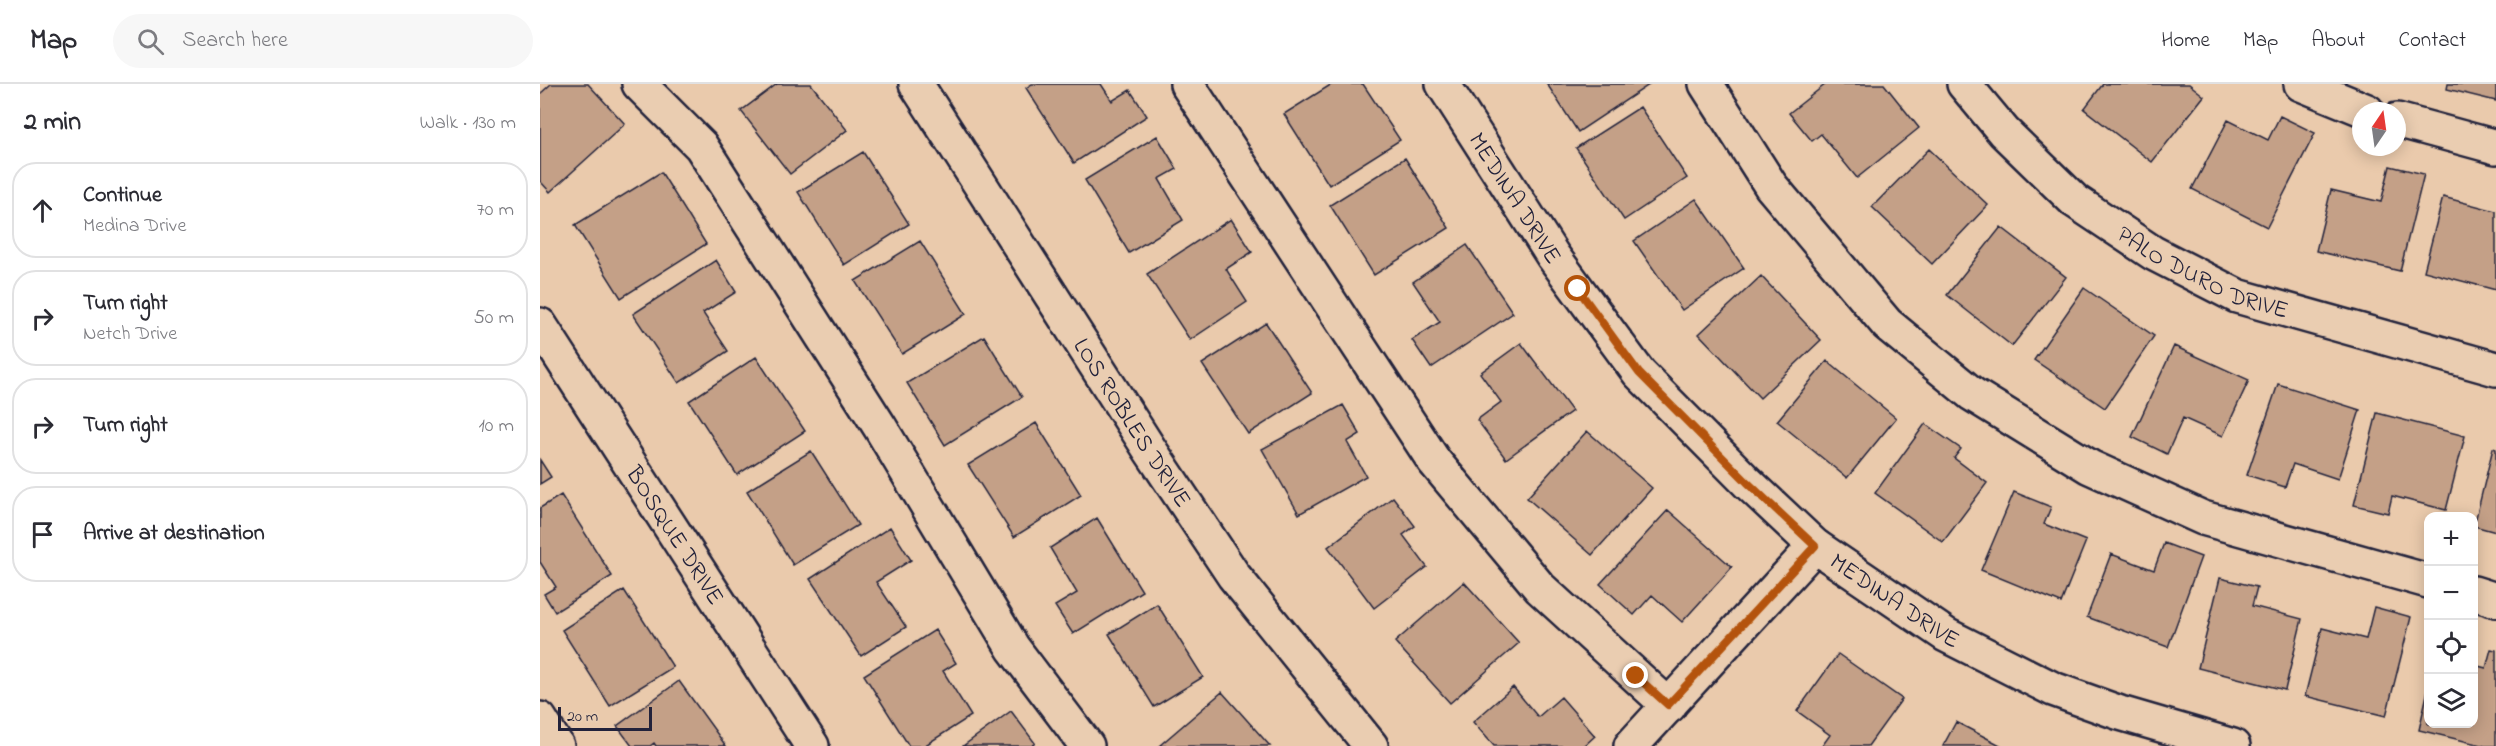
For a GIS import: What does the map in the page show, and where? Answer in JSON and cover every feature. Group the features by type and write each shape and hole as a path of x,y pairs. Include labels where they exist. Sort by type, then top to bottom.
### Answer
{"street":[{"path":"639,84 700,146 880,427 1013,648 1087,746"},
{"name":"LOS ROBLES DRIVE","path":"916,84 1150,450 1234,576 1365,744"},
{"path":"1187,84 1434,461 1540,588 1668,705"},
{"name":"MEDINA DRIVE","path":"1443,84 1553,256 1639,373 1747,482 1815,546 1946,635 2053,689 2120,713 2233,746"},
{"path":"1706,84 1771,186 1887,324 1972,394 2090,467 2203,518 2424,580"},
{"name":"PALO DURO DRIVE","path":"1964,84 2004,132 2075,201 2153,253 2237,296 2496,369"},
{"path":"2301,84 2352,105"},
{"path":"2406,122 2496,147"},
{"name":"BOSQUE DRIVE","path":"540,325 812,746"},
{"path":"1631,746 1815,546"},
{"path":"2478,594 2496,600"},
{"path":"540,719 557,746"}],"building":[{"path":"551,84 588,84 625,124 550,192 540,181 540,94"},
{"path":"777,84 811,84 847,130 790,174 741,111"},
{"path":"1032,84 1101,84 1112,101 1130,90 1147,116 1074,163 1026,88"},
{"path":"1332,84 1363,84 1400,140 1329,185 1284,114"},
{"path":"1547,84 1648,84 1649,85 1578,132"},
{"path":"1826,84 1884,84 1919,128 1857,178 1821,134 1812,141 1789,113"},
{"path":"2103,84 2189,84 2204,96 2152,162 2084,109"},
{"path":"2448,84 2496,84 2496,101 2447,89"},
{"path":"1640,107 1687,178 1624,220 1576,148"},
{"path":"2280,116 2315,133 2267,227 2192,189 2228,120 2268,140"},
{"path":"1157,136 1177,169 1159,179 1183,220 1129,253 1085,180"},
{"path":"1929,149 1988,205 1932,264 1872,207"},
{"path":"863,152 909,224 844,265 798,192"},
{"path":"1405,158 1449,228 1374,275 1330,205"},
{"path":"2390,166 2424,174 2400,271 2316,251 2331,190 2381,202"},
{"path":"661,172 706,244 621,298 575,225"},
{"path":"2443,197 2496,211 2496,290 2424,271"},
{"path":"1696,199 1744,268 1682,310 1634,241"},
{"path":"1231,219 1252,252 1226,269 1247,302 1190,340 1147,274"},
{"path":"2001,227 2066,277 2012,346 1947,295"},
{"path":"920,241 966,314 902,354 855,281"},
{"path":"1467,245 1513,313 1431,368 1412,340 1440,322 1413,282"},
{"path":"716,260 736,292 703,313 728,351 679,383 633,314"},
{"path":"1761,276 1821,340 1760,398 1699,334"},
{"path":"2084,288 2154,336 2105,408 2034,360"},
{"path":"1266,323 1312,393 1248,434 1202,364"},
{"path":"984,336 1022,397 945,445 907,383"},
{"path":"1521,343 1572,411 1506,459 1477,420 1501,402 1480,373"},
{"path":"2174,346 2249,380 2223,436 2183,418 2167,454 2132,437"},
{"path":"756,357 805,431 737,475 689,401"},
{"path":"1827,361 1896,418 1847,478 1777,421"},
{"path":"2278,384 2360,410 2338,479 2293,464 2285,487 2247,475"},
{"path":"1343,405 1360,434 1347,442 1366,476 1299,514 1262,449"},
{"path":"2377,413 2465,436 2446,510 2392,496 2388,513 2354,505"},
{"path":"1036,423 1081,495 1014,537 968,465"},
{"path":"1925,424 1961,449 1954,458 1987,483 1943,542 1875,493"},
{"path":"1587,431 1652,488 1592,555 1527,498"},
{"path":"2493,448 2496,449 2496,532 2478,527 2477,512"},
{"path":"811,451 858,525 793,565 747,491"},
{"path":"540,460 551,477 540,484"},
{"path":"2014,492 2051,507 2044,524 2086,541 2061,603 1981,570"},
{"path":"561,495 612,576 555,612 544,594 556,587 540,562 540,508"},
{"path":"1393,497 1415,526 1403,535 1427,567 1374,608 1328,547"},
{"path":"1668,510 1732,567 1682,622 1652,595 1634,615 1600,584"},
{"path":"1097,518 1142,591 1073,634 1055,606 1077,593 1050,548"},
{"path":"890,527 911,560 876,582 906,627 861,656 810,579"},
{"path":"2164,543 2201,557 2168,647 2087,617 2111,554 2154,570"},
{"path":"2220,578 2257,587 2252,606 2302,619 2285,690 2198,668"},
{"path":"1464,582 1519,643 1450,703 1395,642"},
{"path":"624,590 673,667 610,706 562,630"},
{"path":"1157,604 1203,677 1154,707 1109,634"},
{"path":"2374,607 2411,617 2386,716 2305,696 2322,628 2366,639"},
{"path":"935,630 956,663 943,671 971,716 924,746 909,746 864,675"},
{"path":"2491,649 2496,650 2496,746 2485,746 2419,730 2424,708 2424,728 2478,728 2478,666 2486,668"},
{"path":"1838,654 1902,699 1868,746 1822,746 1830,735 1797,711"},
{"path":"679,681 726,746 656,746 654,743 650,746 632,746 617,726"},
{"path":"1513,687 1538,717 1561,697 1595,736 1584,746 1494,746 1473,722"},
{"path":"1222,692 1270,746 1159,746"},
{"path":"1011,711 1035,743 1031,746 963,746"},
{"path":"1956,722 2002,746 1943,746"}],"route":[{"path":"1578,289 1639,373 1747,482 1815,546 1668,705 1636,676"}]}
